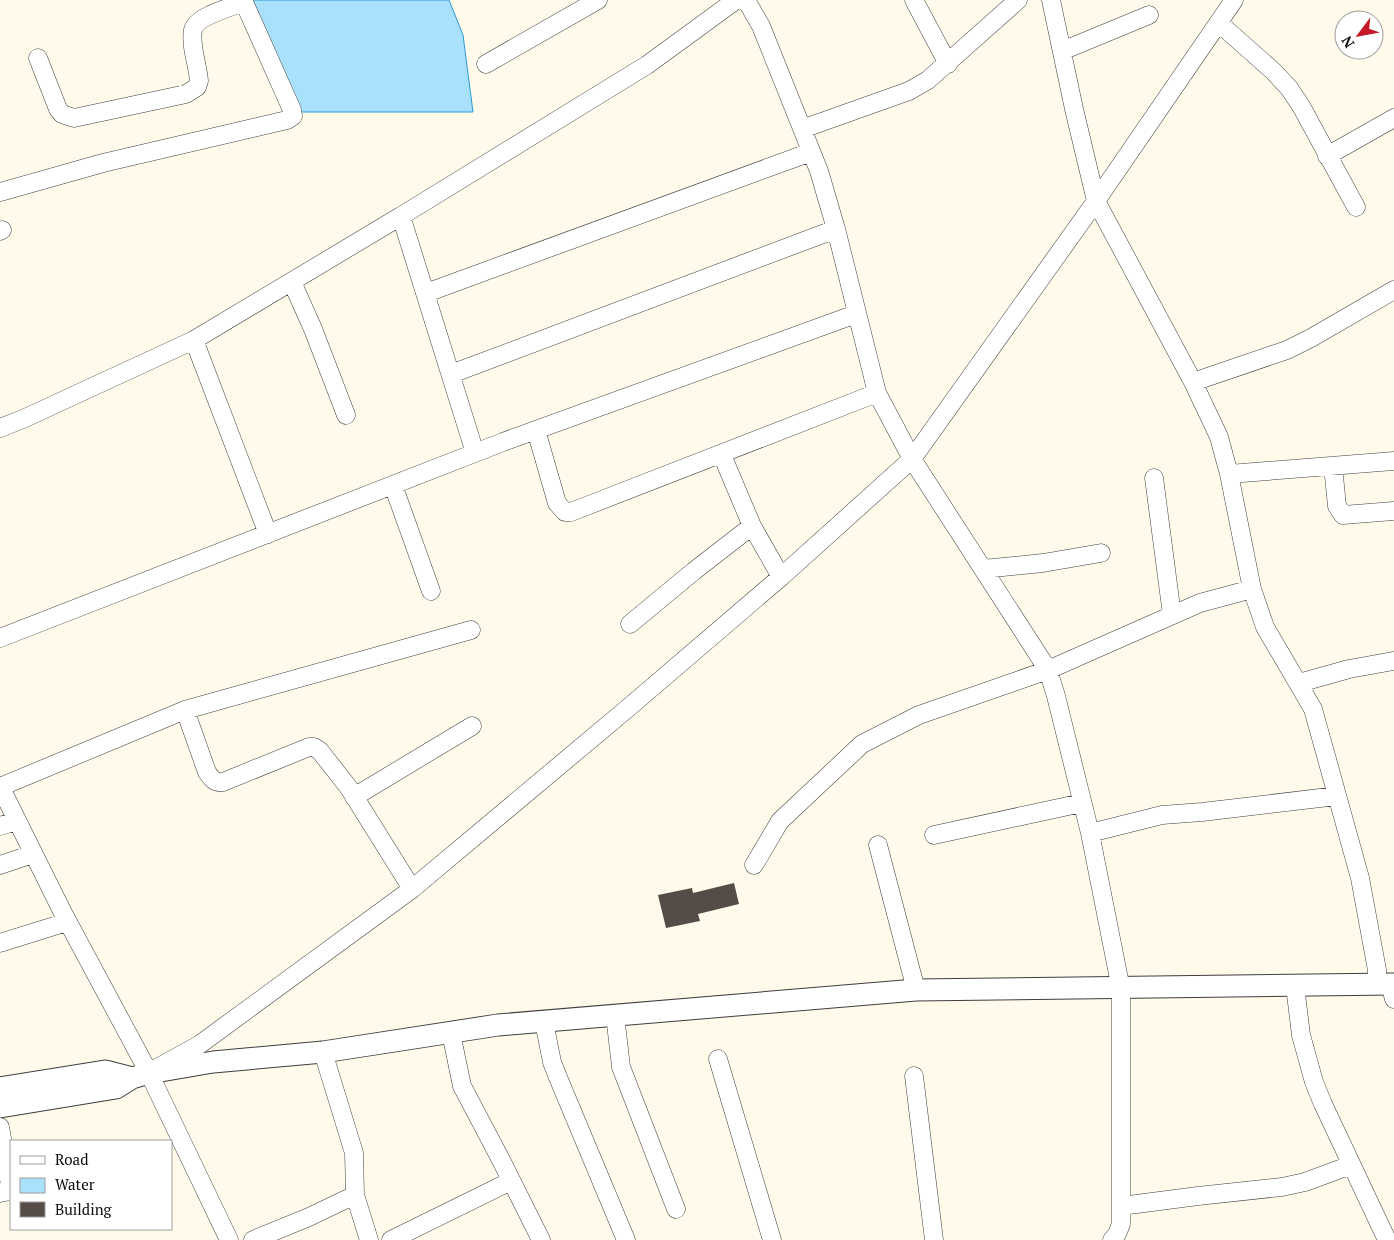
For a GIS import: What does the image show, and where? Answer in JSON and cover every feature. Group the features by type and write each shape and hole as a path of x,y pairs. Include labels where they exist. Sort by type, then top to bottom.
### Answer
{"street":[{"path":"486,64 598,0"},
{"path":"0,428 194,340 647,65 736,0"},
{"path":"746,0 761,26 811,152 836,229 877,393 912,459 1048,670 1056,696 1090,833 1121,989 1121,1224 1115,1238"},
{"path":"914,0 948,64"},
{"path":"802,129 909,92 948,64 1018,0"},
{"path":"1050,0 1096,201 1193,382 1219,437 1230,474 1252,589 1265,627 1313,709 1360,878 1377,970 1389,988"},
{"path":"0,1106 116,1088 199,1045 412,889 781,577 912,459 1096,201 1234,0"},
{"path":"0,192 103,163 287,120 293,116 244,1 206,16 195,25 193,40 199,81 197,87 186,94 93,115 68,118 58,109 38,58"},
{"path":"1062,51 1149,15"},
{"path":"1219,22 1274,71 1289,88 1301,106 1356,207"},
{"path":"1328,156 1394,118"},
{"path":"426,293 811,152"},
{"path":"401,216 476,453"},
{"path":"451,374 836,229"},
{"path":"292,282 313,329 346,416"},
{"path":"1193,382 1287,350 1394,290"},
{"path":"0,638 536,430 856,314"},
{"path":"194,340 268,534"},
{"path":"536,430 557,502 565,512 571,512 722,455 877,393"},
{"path":"722,455 752,526 781,577"},
{"path":"1230,474 1394,461"},
{"path":"1333,466 1337,506 1343,515 1394,511"},
{"path":"1154,478 1172,615"},
{"path":"393,485 431,590"},
{"path":"630,624 752,526"},
{"path":"983,570 1043,563 1101,553"},
{"path":"754,865 780,821 862,744 919,715 1048,670 1200,603 1252,589"},
{"path":"229,1240 141,1075 0,787 185,710 471,630"},
{"path":"1299,683 1319,676 1393,661"},
{"path":"185,710 207,772 217,783 300,750 314,747 327,759 354,796 412,889"},
{"path":"354,796 472,726"},
{"path":"1090,833 1162,815 1337,796"},
{"path":"934,835 1082,803"},
{"path":"0,826 17,821"},
{"path":"878,845 916,990"},
{"path":"0,865 33,854"},
{"path":"0,943 67,922"},
{"path":"0,1088 105,1071 141,1075 214,1062 323,1052 498,1025 916,990 1295,986 1389,988"},
{"path":"1295,986 1301,1036 1314,1082 1387,1240"},
{"path":"615,1016 621,1067 676,1209"},
{"path":"544,1022 552,1062 557,1076 626,1240"},
{"path":"452,1033 462,1086 541,1240"},
{"path":"323,1052 354,1153 356,1195 369,1240"},
{"path":"718,1059 772,1240"},
{"path":"914,1076 934,1240"},
{"path":"0,1127 10,1185 5,1192 0,1193"},
{"path":"1121,1206 1282,1187 1305,1182 1351,1165"},
{"path":"390,1240 511,1180"},
{"path":"252,1240 309,1217 356,1195"}],"water":[{"path":"250,0 449,0 463,35 473,112 297,112"}],"building":[{"path":"734,883 739,904 698,914 700,921 666,928 658,895 692,888 693,893"}]}
